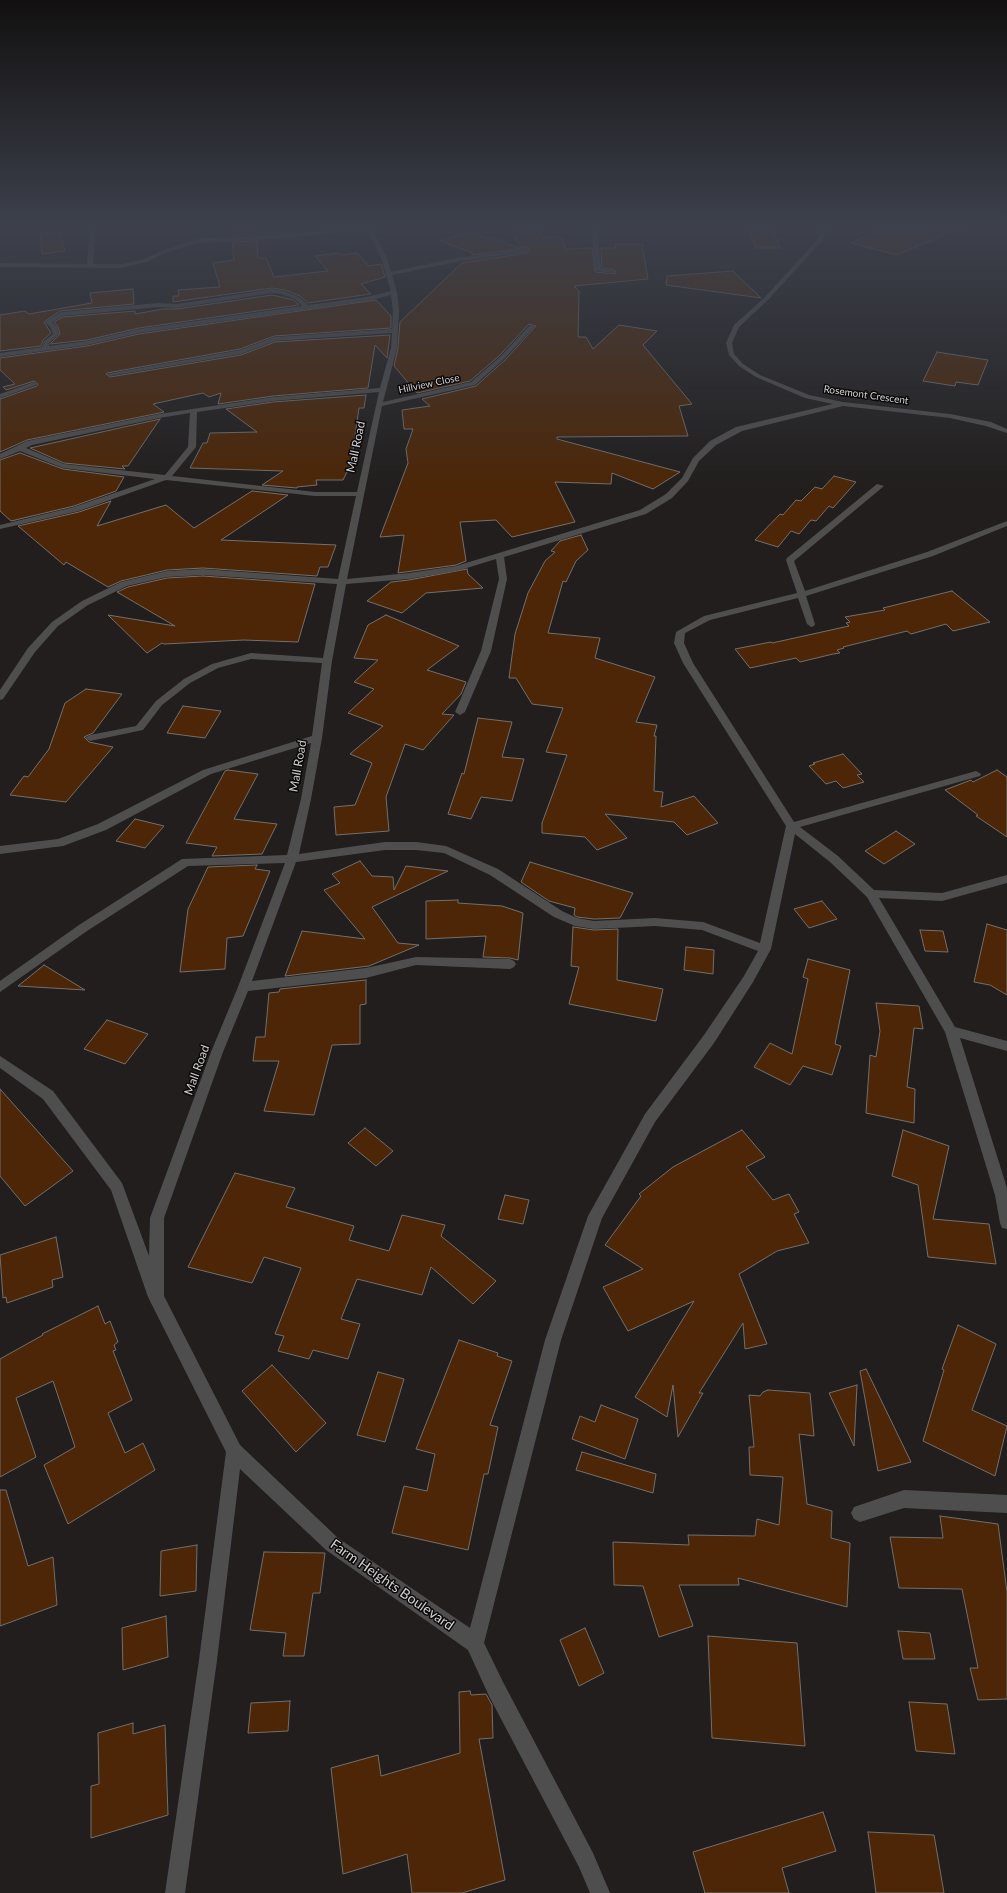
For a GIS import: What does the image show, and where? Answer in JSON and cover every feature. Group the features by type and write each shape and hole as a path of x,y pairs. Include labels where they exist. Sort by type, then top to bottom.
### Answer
{"street":[{"path":"45,348 46,342 56,334 54,327 48,322 61,314 65,313"},
{"path":"0,355 87,343 139,331 262,313"},
{"name":"Mall Road","path":"156,1297 157,1218 217,1052 244,987 292,860 306,799 317,738 326,661 382,390 394,348 396,313"},
{"name":"Rosemont Crescent","path":"750,313 736,326 729,343 731,354 741,365 758,376 807,397 844,404 950,416 988,424 1007,431"},
{"name":"Hillview Close","path":"379,405 473,384 503,358 532,326"},
{"path":"110,374 241,352 274,339 395,331"},
{"path":"0,396 34,384"},
{"path":"0,457 30,443 159,416 273,399 382,390"},
{"path":"0,697 31,650 55,624 85,603 124,584 167,574 203,572 342,582 409,576 444,571 500,557 643,512 669,496 685,479 696,460 713,443 739,429 844,404"},
{"path":"0,527 76,509 167,477 192,447 194,411"},
{"path":"20,448 63,466 315,494 360,494"},
{"path":"811,624 790,560 880,486"},
{"path":"1007,523 930,554 859,578 802,595 706,618 681,632 679,643 688,663 791,826 834,859 871,894 951,1031 1002,1195 1007,1223"},
{"path":"460,712 486,651 503,579 500,557"},
{"path":"90,738 139,728 159,703 187,681 215,666 251,656 326,661"},
{"path":"0,850 59,843 102,827 207,772 317,738"},
{"path":"791,826 976,774"},
{"path":"600,1893 586,1860 496,1689 475,1643 553,1340 595,1216 650,1118 709,1039 749,979 765,949 791,826"},
{"path":"0,987 83,928 186,862 292,860 385,846 416,846 446,850 494,872 558,914 575,922 594,926 655,922 703,926 765,949"},
{"path":"871,894 942,897 1007,879"},
{"path":"244,987 366,973 416,961 510,964"},
{"path":"951,1031 1007,1046"},
{"name":"Farm Heights Boulevard","path":"0,1061 48,1095 117,1187 156,1297 234,1451 332,1544 475,1643"},
{"path":"175,1893 208,1660 234,1451"},
{"path":"860,1513 904,1499 1007,1504"}],"building":[{"path":"10,313 57,313 44,322 51,333 43,340 41,346 0,351 0,315"},
{"path":"107,313 241,313 139,328 87,340 50,344 60,334 58,327 54,322 63,317"},
{"path":"283,313 389,313 391,316 391,328 274,336 240,349 106,374 110,377 241,355 275,342 390,335 387,358 375,345 368,388 273,396 218,404 221,393 209,397 203,393 153,404 164,412 27,440 0,452 0,399 37,386 38,384 34,381 6,390 3,387 15,384 0,370 0,358 87,346 139,334"},
{"path":"409,313 579,313 578,337 586,337 593,349 619,325 657,331 643,345 692,404 679,406 688,436 557,437 557,439 680,472 653,489 612,473 611,484 555,482 575,522 512,537 496,520 460,522 466,561 456,565 398,573 404,535 380,537 408,463 406,449 413,429 404,429 402,410 430,406 422,399 476,386 506,359 536,326 529,324 500,355 470,381 417,393 394,366 398,348 400,322"},
{"path":"937,352 988,360 978,385 956,382 955,386 923,381"},
{"path":"366,395 364,408 359,408 351,464 343,480 316,480 317,485 297,488 262,485 283,471 190,468 203,443 207,443 210,433 257,432 226,409 273,402"},
{"path":"160,419 128,466 122,466 125,469 64,463 30,448"},
{"path":"20,453 63,469 124,477 116,491 74,506 11,521 0,511 0,460"},
{"path":"834,476 856,482 833,508 829,506 816,521 811,520 799,534 791,531 778,547 755,540 780,514 783,515 796,500 801,501 815,487 822,489"},
{"path":"252,491 288,495 221,540 336,545 328,567 320,567 317,576 203,568 167,570 121,581 108,587 66,562 64,565 18,526 79,512 111,501 97,526 166,505 194,528"},
{"path":"581,535 588,550 576,561 566,582 563,581 548,633 600,638 595,658 655,677 636,722 657,725 654,736 656,736 654,791 663,792 661,807 694,796 718,823 687,835 674,822 605,814 627,838 597,850 585,837 542,833 542,823 567,755 546,752 563,708 532,704 516,678 509,678 515,634 528,593 545,561 555,552 551,551 560,541"},
{"path":"467,569 468,574 483,588 426,593 402,613 367,601 391,582"},
{"path":"203,576 315,584 298,642 244,640 162,643 147,653 108,615 175,626 117,592 128,587 167,578"},
{"path":"952,591 990,622 953,631 946,624 911,634 907,631 843,647 844,648 837,650 840,653 800,662 796,658 750,668 735,649 772,643 849,626 846,623 850,622 845,617 885,610 883,608"},
{"path":"386,615 459,646 427,670 466,682 461,694 442,714 454,715 423,750 405,744 386,797 389,831 336,835 334,807 355,805 372,763 350,754 383,726 348,713 374,689 354,682 378,660 354,658 368,625"},
{"path":"86,689 122,694 93,733 84,737 89,742 113,747 66,802 10,795 24,776 28,777 49,749 65,703"},
{"path":"183,706 221,711 205,738 167,733"},
{"path":"478,718 512,722 502,757 524,759 512,801 481,797 471,819 448,814 462,773 464,774"},
{"path":"843,754 862,774 857,775 864,782 843,788 836,781 826,784 809,766 815,764 813,763"},
{"path":"228,770 258,774 234,819 277,824 262,854 212,856 217,847 186,843 225,771"},
{"path":"997,770 1007,777 1007,837 976,816 978,815 945,790 971,780 973,782"},
{"path":"135,819 164,826 145,848 116,841"},
{"path":"896,831 915,844 884,864 865,851"},
{"path":"360,861 372,876 393,877 394,890 406,866 448,871 372,907 398,943 419,945 369,966 285,976 302,931 365,939 324,890 340,883 332,874"},
{"path":"530,862 633,893 620,918 594,919 577,917 574,915 575,908 549,901 521,882"},
{"path":"257,865 255,869 270,871 243,936 227,938 225,969 180,972 188,909 208,867"},
{"path":"458,900 458,903 502,906 523,913 518,960 510,958 483,957 486,936 426,939 426,901"},
{"path":"822,901 837,919 809,928 794,909"},
{"path":"987,924 1007,930 1007,995 990,985 974,982"},
{"path":"573,927 594,930 618,929 617,980 663,989 656,1021 569,1004 579,967 571,966"},
{"path":"920,930 943,931 948,952 925,951"},
{"path":"686,947 714,950 713,974 684,970"},
{"path":"808,959 850,970 835,1044 841,1046 832,1075 803,1066 790,1085 754,1067 770,1043 792,1054 808,979 803,977"},
{"path":"44,965 85,990 18,986"},
{"path":"366,980 366,1004 360,1005 360,1044 332,1045 314,1115 264,1111 279,1061 253,1061 256,1037 265,1037 269,993 279,992 280,989"},
{"path":"876,1003 919,1006 923,1029 914,1028 907,1087 915,1089 914,1123 866,1113 870,1055 876,1057 880,1031"},
{"path":"107,1020 148,1034 125,1064 84,1049"},
{"path":"0,1089 73,1171 25,1206 0,1176"},
{"path":"365,1128 393,1151 376,1166 348,1143"},
{"path":"742,1130 765,1157 746,1167 773,1200 789,1194 799,1212 794,1214 809,1243 777,1251 739,1274 767,1344 745,1349 743,1323 699,1393 703,1393 678,1437 673,1385 667,1417 635,1397 694,1301 628,1331 603,1287 643,1269 605,1245 641,1196 639,1194 673,1167"},
{"path":"903,1130 949,1146 933,1219 989,1224 996,1264 928,1257 918,1185 892,1176"},
{"path":"235,1173 295,1188 286,1207 354,1226 349,1240 389,1251 402,1215 445,1225 441,1236 496,1281 473,1304 431,1267 422,1295 357,1279 341,1319 360,1324 348,1359 313,1350 309,1359 278,1351 284,1336 275,1334 301,1268 264,1257 252,1283 188,1267"},
{"path":"505,1195 529,1200 523,1224 498,1219"},
{"path":"56,1237 63,1277 52,1280 53,1287 7,1303 6,1297 3,1298 0,1255"},
{"path":"98,1306 105,1324 110,1321 118,1342 114,1345 116,1350 113,1351 132,1400 108,1413 125,1453 143,1443 155,1470 68,1524 44,1465 75,1447 53,1381 16,1398 36,1457 0,1477 0,1359 43,1335 42,1334"},
{"path":"958,1325 996,1344 972,1410 1007,1426 995,1476 923,1441 944,1370 942,1369"},
{"path":"459,1340 498,1353 497,1356 512,1361 490,1425 498,1427 488,1474 484,1474 468,1550 392,1533 404,1486 427,1491 435,1454 416,1449"},
{"path":"272,1365 326,1423 296,1452 242,1391"},
{"path":"866,1369 911,1462 878,1471 860,1371"},
{"path":"378,1372 404,1379 385,1442 357,1435"},
{"path":"857,1385 854,1446 829,1393"},
{"path":"768,1390 810,1393 814,1436 799,1434 807,1504 832,1511 831,1538 850,1543 847,1607 738,1578 739,1585 679,1585 693,1626 659,1637 643,1586 614,1585 613,1542 689,1545 688,1535 755,1536 757,1519 779,1525 783,1477 750,1475 749,1447 754,1447 749,1395 760,1396 763,1392"},
{"path":"601,1405 638,1419 625,1459 572,1439 580,1416 595,1422"},
{"path":"582,1452 656,1474 653,1493 576,1470"},
{"path":"0,1490 6,1490 28,1566 53,1557 57,1605 0,1626"},
{"path":"940,1516 998,1524 1007,1592 1007,1699 978,1700 970,1668 978,1668 962,1589 899,1588 890,1537 943,1538"},
{"path":"197,1545 196,1591 160,1596 161,1551"},
{"path":"264,1552 325,1553 320,1593 313,1593 304,1656 283,1656 286,1633 250,1630"},
{"path":"166,1616 168,1657 123,1670 122,1628"},
{"path":"585,1628 604,1673 579,1686 560,1640"},
{"path":"898,1631 930,1633 935,1659 903,1659"},
{"path":"708,1636 797,1643 805,1746 712,1738"},
{"path":"470,1691 471,1695 486,1694 492,1705 493,1738 479,1739 505,1880 462,1893 412,1893 407,1854 343,1874 331,1768 378,1755 381,1776 460,1753 459,1692"},
{"path":"290,1701 288,1731 248,1733 251,1703"},
{"path":"909,1702 947,1704 955,1754 916,1751"},
{"path":"133,1723 133,1734 165,1725 168,1815 91,1838 91,1786 99,1784 98,1733"},
{"path":"823,1812 836,1851 782,1868 789,1893 705,1893 693,1852"},
{"path":"868,1832 934,1835 944,1893 876,1893"}]}
